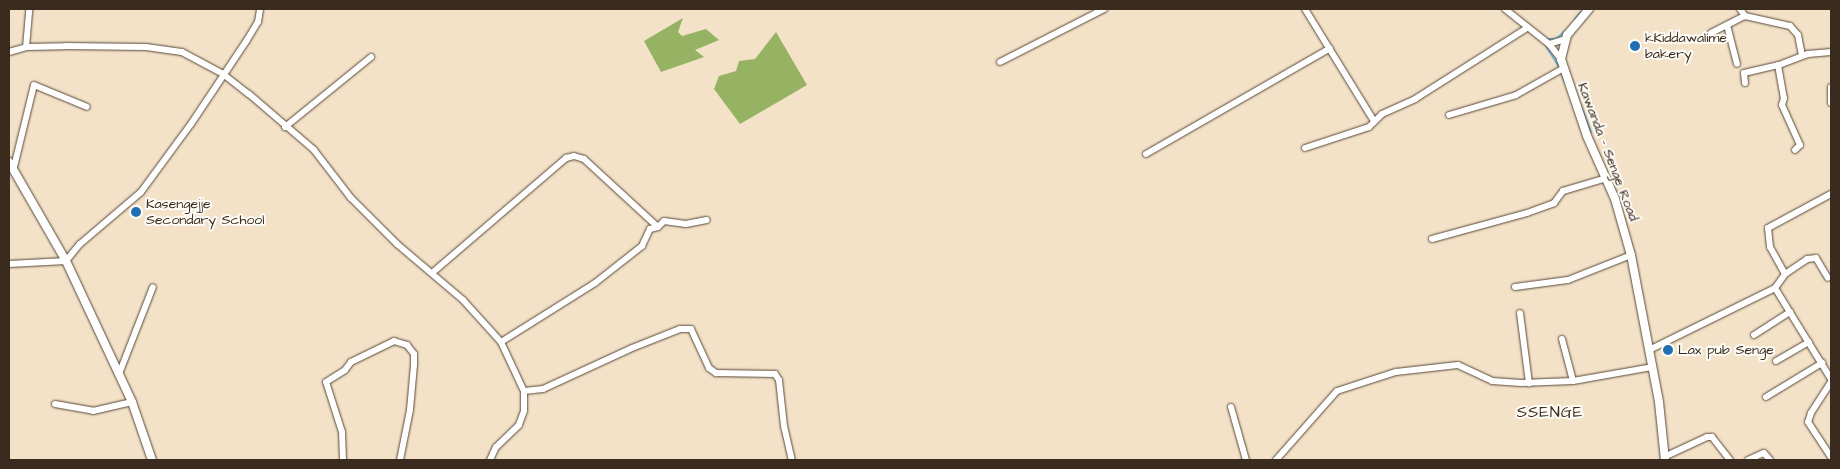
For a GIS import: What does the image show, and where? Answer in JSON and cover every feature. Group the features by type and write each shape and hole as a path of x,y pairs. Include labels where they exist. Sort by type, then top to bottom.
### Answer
{"street":[{"path":"26,47 29,9"},
{"path":"66,261 74,249 151,180 258,22 260,9"},
{"path":"1000,62 1104,9"},
{"path":"1305,9 1374,121"},
{"path":"1505,9 1549,44 1561,59"},
{"name":"Kawanda - Senge Road","path":"1589,9 1565,39 1561,59 1588,136 1607,178 1631,255 1659,402 1665,459"},
{"path":"1740,9 1745,16"},
{"path":"1711,33 1745,16 1790,26 1798,35 1802,56"},
{"path":"1727,25 1737,64"},
{"path":"1305,148 1369,128 1382,114 1415,99 1527,28"},
{"path":"1549,44 1565,39"},
{"path":"9,52 26,47 146,48 182,52 223,74 314,150 351,198 463,300 501,342 524,391 524,411 519,425 496,447 490,460"},
{"path":"1146,154 1330,48"},
{"path":"1745,82 1744,73 1778,65 1802,56 1831,52"},
{"path":"285,127 371,57"},
{"path":"1778,65 1786,118 1800,146 1795,150"},
{"path":"1449,116 1516,95 1564,68"},
{"path":"87,107 34,85 11,164 66,261 132,402 152,460"},
{"path":"1831,87 1831,103"},
{"path":"432,273 566,158 574,156 584,159 658,227"},
{"path":"1432,239 1527,213 1554,203 1563,191 1607,178"},
{"path":"1785,274 1770,247 1768,228 1831,194"},
{"path":"501,342 595,283 642,246 650,229 658,227 664,221 686,224 707,220"},
{"path":"1515,287 1568,280 1631,255"},
{"path":"1649,350 1775,288 1785,274 1812,258 1818,261 1828,278"},
{"path":"9,264 40,260 66,261"},
{"path":"119,374 152,286"},
{"path":"1775,288 1831,380 1808,422 1831,458"},
{"path":"1754,335 1790,312"},
{"path":"1520,313 1529,383"},
{"path":"524,391 543,389 632,348 680,329 691,329 709,368 716,373 775,374 779,380 784,426 792,460"},
{"path":"1562,339 1573,381"},
{"path":"343,460 342,432 326,382 345,370 351,362 394,341 407,345 414,354 410,410 400,460"},
{"path":"1776,361 1809,342"},
{"path":"1766,397 1822,363"},
{"path":"1276,460 1337,391 1383,376 1458,365 1492,381 1529,383 1573,381 1652,367"},
{"path":"55,404 93,411 132,402"},
{"path":"1231,407 1246,460"},
{"path":"1665,459 1707,437 1712,438 1730,460"},
{"path":"1748,460 1764,453 1770,460"}],"green space":[{"path":"683,18 678,32 682,36 706,29 719,40 695,50 704,57 661,72 644,41"},
{"path":"776,32 807,85 740,124 714,89 719,76 736,71 739,61 755,59"}],"waterway":[{"path":"1575,19 1584,9"},
{"path":"1547,39 1556,39 1564,32"},
{"path":"1546,46 1560,68"},
{"path":"1561,72 1565,83"},
{"path":"1581,106 1591,132"}],"place":[{"name":"kKiddawalime bakery","path":"1635,46"},
{"name":"Kasengejje Secondary School","path":"136,212"},
{"name":"Lax pub Senge","path":"1668,350"}],"district":[{"name":"SSENGE","path":"1550,412"}]}
